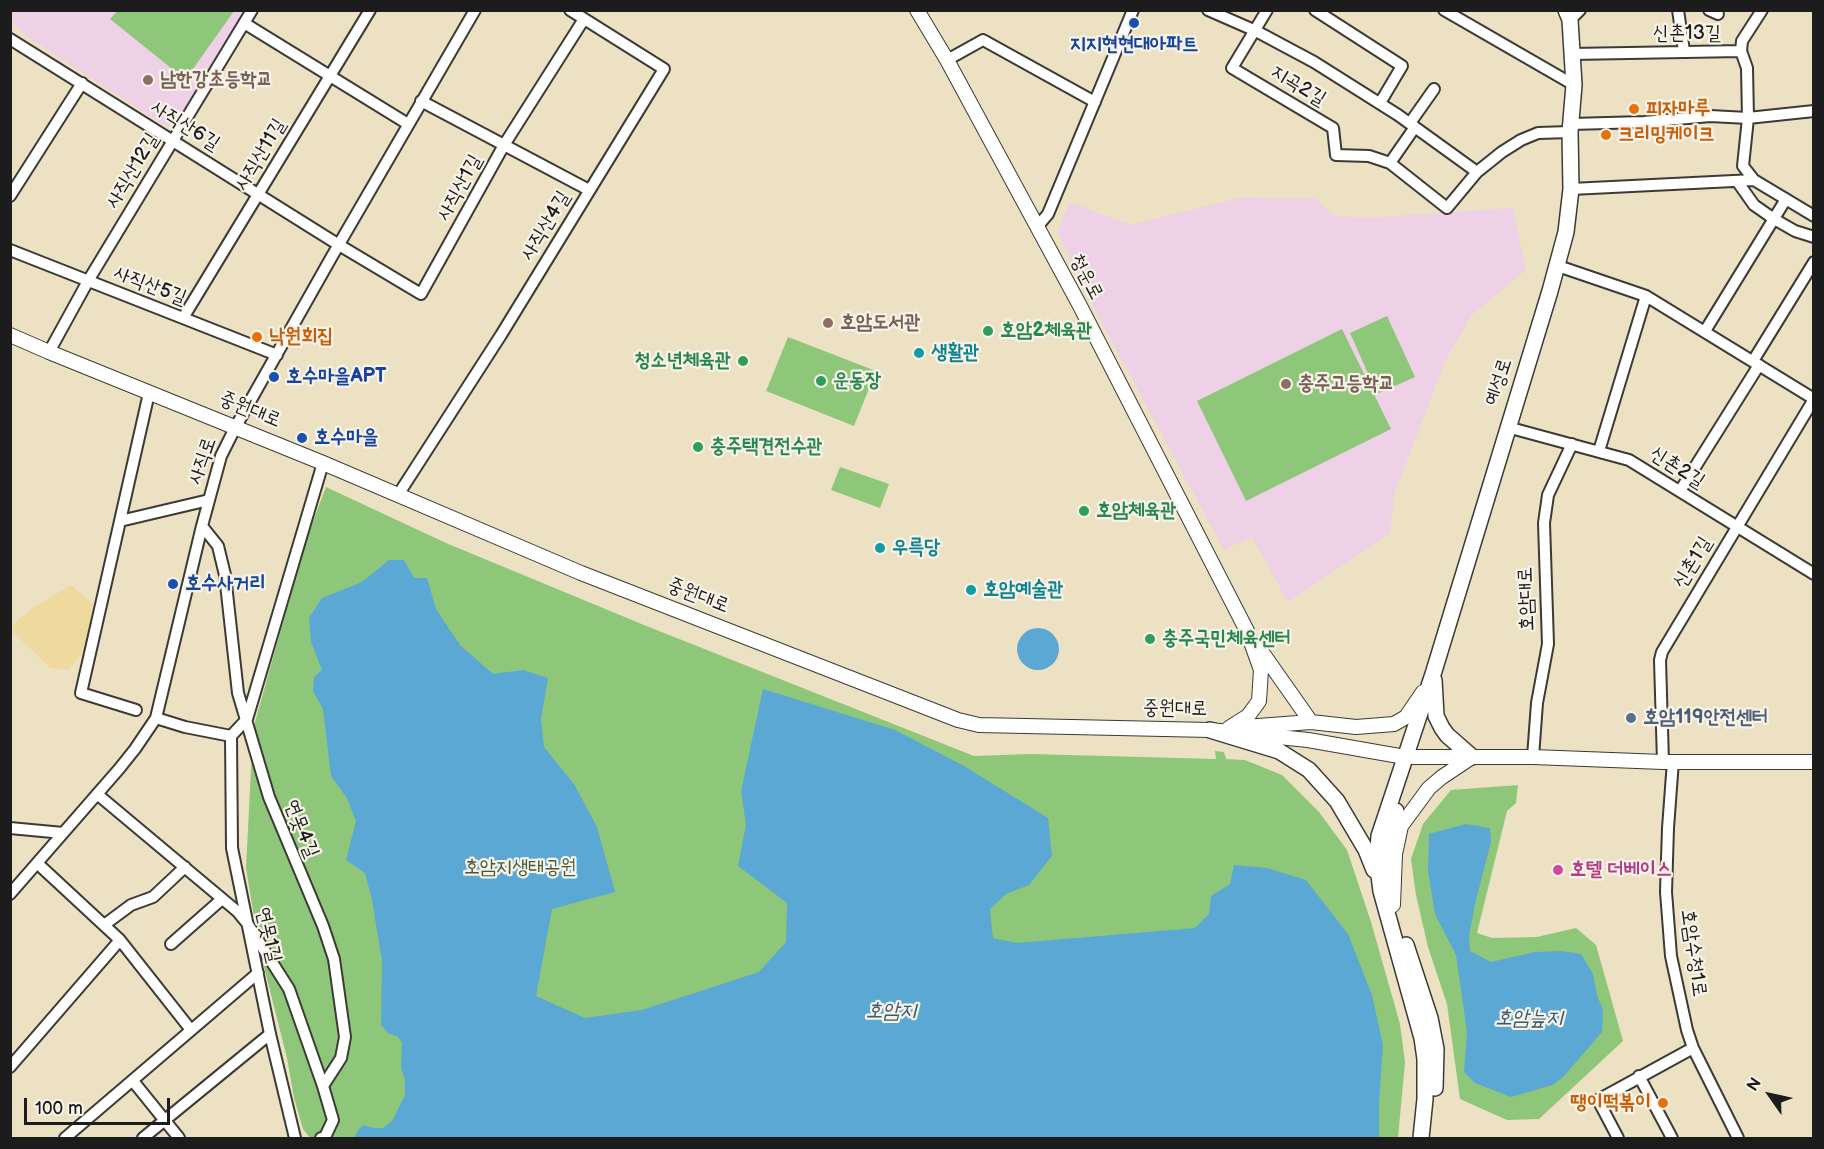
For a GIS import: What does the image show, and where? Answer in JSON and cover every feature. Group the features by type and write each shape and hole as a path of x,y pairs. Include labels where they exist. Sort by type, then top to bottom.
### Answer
{"main road":[{"name":"예성로","path":"1405,757 1434,671 1558,266 1566,232 1571,189 1574,85 1572,14"},
{"path":"1434,671 1436,716 1447,735 1472,757"},
{"path":"1210,730 1279,750 1309,770 1337,801 1366,850 1380,886 1422,1038 1425,1059 1425,1099 1421,1138"},
{"path":"1380,886 1377,860 1379,836 1405,757"},
{"path":"1405,757 1386,862 1393,904 1430,1018 1436,1049 1431,1138"}],"street":[{"name":"사직산12길","path":"49,352 88,281 252,10"},
{"name":"사직산11길","path":"183,318 370,10"},
{"name":"사직로","path":"10,894 135,749 156,718 208,500 221,456 421,101 475,10"},
{"name":"사직산4길","path":"398,495 507,326 664,69 570,10"},
{"name":"청운로","path":"917,10 947,60 1087,320 1247,631"},
{"path":"1208,10 1256,31 1314,62 1413,125 1477,172 1502,152 1538,133 1710,116 1748,118 1814,111"},
{"path":"1256,31 1267,10"},
{"path":"1315,10 1402,66 1380,103"},
{"path":"1444,10 1574,85"},
{"path":"1678,10 1684,51"},
{"path":"1741,51 1742,41 1762,10"},
{"path":"1036,227 1048,214 1131,12"},
{"name":"사직산1길","path":"339,245 421,294 504,145 584,19"},
{"path":"244,24 408,124"},
{"name":"지곡2길","path":"1256,31 1232,68 1333,128 1336,155 1369,156 1390,163 1447,208 1477,172"},
{"name":"사직산6길","path":"10,39 339,245"},
{"path":"947,60 983,40 1095,102"},
{"name":"신촌13길","path":"1572,54 1741,51 1747,68 1748,118 1743,166 1754,180"},
{"path":"10,196 82,83"},
{"path":"1390,163 1434,89"},
{"path":"421,101 589,190"},
{"path":"1571,189 1754,180 1814,216"},
{"path":"1737,181 1754,205 1796,231 1814,237"},
{"path":"1705,331 1786,200"},
{"name":"사직산5길","path":"10,250 277,354"},
{"path":"1680,492 1814,262"},
{"path":"1558,266 1646,296 1814,399"},
{"path":"1599,451 1646,296"},
{"name":"중원대로","path":"10,334 323,463 581,573 958,720 988,726 1210,730 1308,740 1405,757"},
{"path":"136,710 81,693 149,393"},
{"name":"신촌1길","path":"1668,761 1660,660 1662,652 1814,399"},
{"name":"신촌2길","path":"1507,427 1629,460 1814,574"},
{"name":"호암대로","path":"1533,757 1537,703 1548,644 1544,523 1548,495 1572,444"},
{"path":"156,718 185,727 231,736 247,719 323,463"},
{"path":"120,521 208,500"},
{"name":"연못4길","path":"202,526 218,546 225,575 238,693 269,797 330,944 334,959 345,1037 341,1058 323,1086"},
{"path":"1247,631 1311,722"},
{"path":"1229,728 1248,716 1259,701 1262,670 1247,631"},
{"path":"1210,730 1311,722 1356,727 1394,724 1406,717 1418,702 1434,671"},
{"name":"연못1길","path":"231,736 232,848 270,1034 296,1138"},
{"path":"1405,757 1814,762"},
{"path":"1393,904 1395,854 1401,826 1429,789 1442,777 1472,757"},
{"name":"호암수청1로","path":"1668,761 1666,892 1671,956 1693,1048 1738,1138"},
{"path":"97,794 222,899 247,923 289,989 323,1086 333,1120 335,1138"},
{"path":"10,828 63,833"},
{"path":"37,863 120,940 191,1030"},
{"path":"104,924 131,905 153,897 184,867"},
{"path":"171,944 222,899"},
{"path":"10,1067 120,940"},
{"path":"66,1138 258,974"},
{"path":"143,1138 270,1034"},
{"path":"1618,1138 1598,1100 1693,1048"},
{"path":"1639,1076 1672,1138"},
{"path":"133,1081 179,1138"},
{"path":"321,1138 325,1137 333,1120"}],"shaded area":[{"name":"남한강초등학교","path":"10,11 245,11 176,124 165,126 26,36 11,20"},
{"name":"충주고등학교","path":"1244,197 1315,198 1332,215 1364,218 1513,208 1526,270 1472,315 1446,359 1394,495 1390,533 1288,602 1252,537 1224,550 1095,310 1057,231 1070,202 1130,225"}],"green space":[{"path":"118,10 234,11 188,76 176,84 166,80 171,68 110,19"},
{"path":"1387,316 1415,377 1377,394 1350,333"},
{"path":"1342,329 1391,429 1246,501 1197,401"},
{"name":"운동장","path":"788,337 876,371 854,426 766,391"},
{"path":"840,467 889,484 880,508 831,490"},
{"name":"호암지","path":"326,487 446,543 644,625 974,756 1031,754 1216,759 1215,751 1224,752 1226,759 1245,760 1282,775 1319,812 1347,850 1371,922 1400,1024 1405,1062 1398,1138 310,1138 303,1129 294,1098 287,1058 259,947 246,868 253,729 307,537"},
{"path":"1518,785 1516,803 1507,811 1477,933 1492,938 1537,937 1576,928 1596,945 1623,1041 1539,1119 1507,1120 1460,1099 1447,1004 1428,947 1416,895 1411,859 1423,824 1451,790"}],"sand":[{"path":"71,585 94,605 87,648 69,670 50,668 10,627 31,609"}],"water":[{"name":"호암지","path":"389,560 404,560 414,578 427,578 436,609 460,645 493,674 523,670 548,678 541,719 544,747 574,784 597,827 615,892 552,909 536,996 585,1018 642,1010 759,972 786,942 787,903 738,866 746,825 741,791 763,689 895,730 964,766 1048,818 1052,856 1029,885 1006,894 990,909 993,938 1017,943 1195,928 1209,914 1211,896 1230,884 1234,865 1267,868 1306,880 1348,934 1372,995 1383,1045 1379,1138 354,1138 364,1125 383,1128 392,1121 405,1095 405,1080 401,1067 402,1043 398,1037 388,1033 381,1025 382,961 372,900 365,873 346,860 356,821 347,798 331,776 323,709 313,691 314,677 322,670 311,642 309,618 322,598 362,582"},
{"path":"1038,628 1053,634 1059,649 1053,664 1038,670 1023,664 1017,649 1023,634"},
{"name":"호암늪지","path":"1466,824 1490,828 1491,842 1475,904 1469,936 1470,951 1491,962 1535,952 1562,951 1581,954 1593,974 1603,1010 1602,1032 1564,1076 1553,1085 1511,1097 1475,1083 1464,1072 1467,1032 1456,955 1435,914 1428,871 1429,834"}],"place":[{"name":"지지현현대아파트","path":"1134,23"},
{"name":"남한강초등학교","path":"148,80"},
{"name":"피자마루","path":"1634,109"},
{"name":"크리밍케이크","path":"1606,135"},
{"name":"호암도서관","path":"828,323"},
{"name":"호암2체육관","path":"988,331"},
{"name":"낙원회집","path":"257,337"},
{"name":"생활관","path":"919,353"},
{"name":"청소년체육관","path":"743,361"},
{"name":"호수마을APT","path":"274,377"},
{"name":"운동장","path":"821,381"},
{"name":"충주고등학교","path":"1286,384"},
{"name":"호수마을","path":"302,438"},
{"name":"충주택견전수관","path":"698,447"},
{"name":"호암체육관","path":"1084,511"},
{"name":"우륵당","path":"880,548"},
{"name":"호수사거리","path":"173,584"},
{"name":"호암예술관","path":"971,590"},
{"name":"충주국민체육센터","path":"1150,639"},
{"name":"호암119안전센터","path":"1631,718"},
{"name":"호텔 더베이스","path":"1558,870"},
{"name":"땡이떡볶이","path":"1663,1103"}],"park label":[{"name":"호암지생태공원","path":"520,868"}]}
